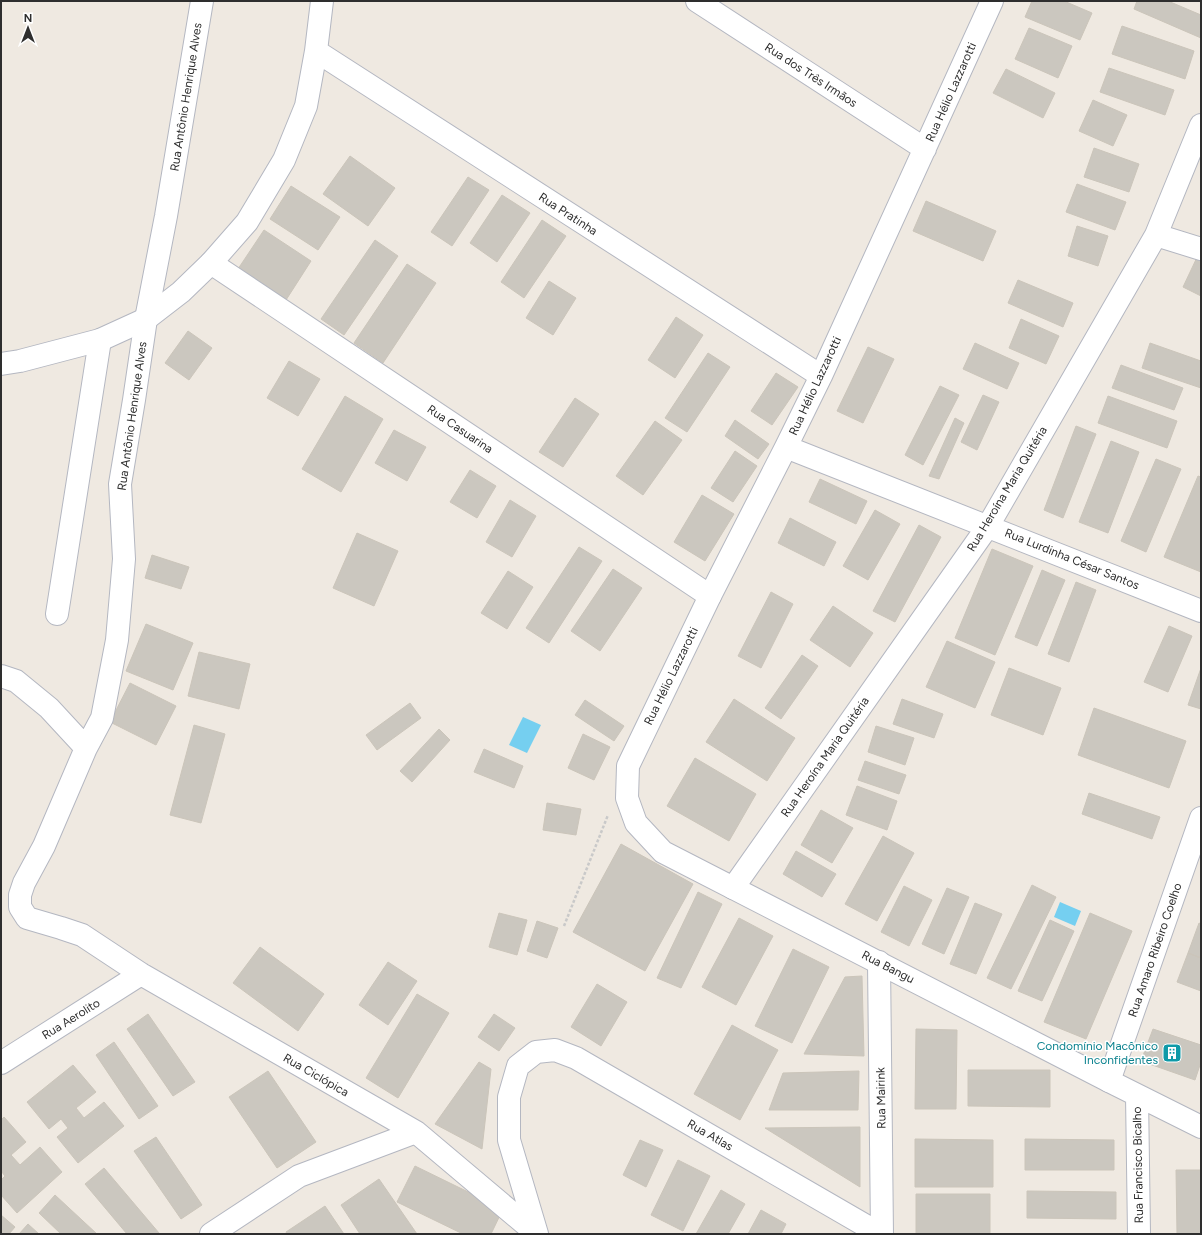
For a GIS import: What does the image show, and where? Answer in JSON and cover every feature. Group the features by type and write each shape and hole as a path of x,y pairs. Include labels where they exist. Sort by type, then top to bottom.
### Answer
{"street":[{"name":"Rua Antônio Henrique Alves","path":"82,935 27,918 20,908 20,895 24,883 44,846 86,748 102,718 117,640 124,559 120,484 146,319 166,216 202,1"},
{"path":"1,364 20,361 100,340 146,319 181,292 211,263 247,222 284,160 306,106 316,51 322,1"},
{"name":"Rua dos Três Irmãos","path":"697,1 925,149"},
{"name":"Rua Hélio Lazzarotti","path":"628,766 710,596 821,376 992,1"},
{"name":"Rua Pratinha","path":"316,51 821,376"},
{"name":"Rua Heroína Maria Quitéria","path":"733,888 988,526 1156,235 1201,125"},
{"path":"1156,235 1201,249"},
{"name":"Rua Casuarina","path":"211,263 710,596"},
{"path":"57,614 100,340"},
{"name":"Rua Lurdinha César Santos","path":"786,447 1201,611"},
{"path":"1,676 16,681 49,708 86,748"},
{"name":"Rua Bangu","path":"628,766 626,798 636,823 663,852 1201,1127"},
{"name":"Rua Amaro Ribeiro Coelho","path":"1110,1081 1201,818"},
{"name":"Rua Ciclópica","path":"82,935 141,974 416,1132 537,1234"},
{"name":"Rua Mairink","path":"879,962 881,1234"},
{"name":"Rua Aerolito","path":"1,1063 141,974"},
{"name":"Rua Atlas","path":"537,1234 509,1140 509,1097 518,1066 536,1052 555,1050 576,1058 881,1234"},
{"name":"Rua Francisco Bicalho","path":"1137,1095 1139,1234"},
{"path":"211,1234 299,1176 416,1132"}],"path":[{"path":"564,926 610,809"}],"water":[{"path":"523,717 541,725 527,753 509,745"},
{"path":"1060,902 1081,911 1075,926 1054,917"}],"building":[{"path":"1032,1 1064,1 1092,13 1080,40 1025,17"},
{"path":"1137,1 1168,1 1201,15 1201,38 1134,9"},
{"path":"1122,26 1194,51 1185,79 1112,54"},
{"path":"1029,28 1072,46 1058,78 1015,59"},
{"path":"1109,68 1174,90 1165,115 1100,92"},
{"path":"1006,69 1055,93 1043,118 993,93"},
{"path":"1093,100 1127,115 1113,146 1079,131"},
{"path":"1094,148 1139,164 1129,192 1084,177"},
{"path":"350,156 395,188 368,226 323,194"},
{"path":"468,177 489,190 452,246 431,232"},
{"path":"1077,184 1126,202 1115,230 1066,212"},
{"path":"291,186 340,217 318,250 270,219"},
{"path":"502,195 530,213 497,262 470,243"},
{"path":"926,201 996,231 983,261 913,231"},
{"path":"542,220 566,236 524,298 501,282"},
{"path":"1077,226 1108,236 1098,266 1068,256"},
{"path":"264,230 311,261 286,300 238,269"},
{"path":"375,240 398,256 344,335 321,319"},
{"path":"1200,251 1201,252 1201,296 1183,287"},
{"path":"407,264 436,283 383,363 354,343"},
{"path":"1018,280 1073,303 1063,327 1008,303"},
{"path":"549,281 576,298 553,335 526,318"},
{"path":"676,317 703,335 675,378 648,360"},
{"path":"1021,319 1059,336 1046,364 1009,348"},
{"path":"188,331 212,348 189,380 165,363"},
{"path":"975,343 1019,363 1007,389 963,369"},
{"path":"1150,343 1201,361 1201,388 1142,368"},
{"path":"868,347 894,359 863,423 837,411"},
{"path":"708,353 730,367 687,432 665,418"},
{"path":"289,361 320,379 298,416 267,398"},
{"path":"1121,365 1183,388 1174,410 1112,388"},
{"path":"776,373 798,387 772,425 751,411"},
{"path":"940,386 959,395 923,465 905,455"},
{"path":"983,395 999,402 977,450 961,442"},
{"path":"345,396 383,419 341,492 302,469"},
{"path":"1108,396 1177,421 1167,448 1098,423"},
{"path":"575,398 599,414 563,467 539,452"},
{"path":"955,418 964,423 939,479 929,476"},
{"path":"735,420 769,444 758,459 725,436"},
{"path":"655,421 682,440 643,495 616,476"},
{"path":"1076,426 1096,434 1063,518 1044,510"},
{"path":"394,430 426,447 407,481 375,463"},
{"path":"1111,441 1139,452 1108,533 1079,522"},
{"path":"735,451 757,466 733,502 711,488"},
{"path":"1156,459 1181,469 1146,552 1121,541"},
{"path":"470,470 496,486 477,518 450,502"},
{"path":"1198,476 1201,477 1201,572 1164,557"},
{"path":"820,479 867,501 856,524 809,502"},
{"path":"702,495 734,514 705,561 674,542"},
{"path":"510,500 536,516 512,557 486,542"},
{"path":"875,510 900,524 868,580 843,566"},
{"path":"790,518 836,542 824,566 778,543"},
{"path":"919,525 941,537 895,622 873,611"},
{"path":"357,533 398,551 374,606 333,588"},
{"path":"579,547 602,561 549,643 526,628"},
{"path":"992,549 1033,566 995,655 955,638"},
{"path":"152,555 189,567 181,589 145,578"},
{"path":"613,569 642,588 600,651 571,631"},
{"path":"1042,570 1065,580 1037,646 1015,637"},
{"path":"508,571 533,587 507,629 481,613"},
{"path":"1076,582 1096,590 1069,662 1048,654"},
{"path":"771,592 793,604 761,668 738,656"},
{"path":"833,606 873,633 850,667 810,640"},
{"path":"146,624 193,643 173,690 126,671"},
{"path":"1169,626 1192,636 1168,692 1144,682"},
{"path":"947,641 995,662 975,708 926,687"},
{"path":"199,652 250,664 239,709 188,696"},
{"path":"802,655 818,666 781,719 765,708"},
{"path":"1009,668 1061,688 1043,735 991,715"},
{"path":"1201,668 1201,709 1188,705"},
{"path":"130,683 176,706 156,745 110,722"},
{"path":"734,699 795,738 767,781 706,742"},
{"path":"902,699 943,714 934,738 893,724"},
{"path":"585,700 624,726 614,741 575,715"},
{"path":"410,703 421,718 377,750 366,735"},
{"path":"1094,708 1186,741 1169,788 1078,755"},
{"path":"194,725 225,734 201,823 170,815"},
{"path":"876,726 914,738 905,765 868,752"},
{"path":"439,729 450,740 412,782 400,771"},
{"path":"583,734 610,747 594,780 568,768"},
{"path":"484,749 523,766 514,788 474,772"},
{"path":"695,758 756,794 729,841 667,806"},
{"path":"865,761 906,775 899,794 858,780"},
{"path":"857,786 897,801 887,830 846,815"},
{"path":"1089,793 1160,817 1152,839 1082,814"},
{"path":"547,803 581,809 576,835 543,830"},
{"path":"821,810 853,828 832,863 801,845"},
{"path":"883,836 914,853 877,921 845,904"},
{"path":"621,844 693,884 645,971 573,932"},
{"path":"796,851 836,874 822,897 783,874"},
{"path":"1032,885 1056,897 1011,989 987,978"},
{"path":"904,886 932,900 909,946 881,932"},
{"path":"947,888 969,897 944,954 922,944"},
{"path":"698,892 722,904 681,988 657,978"},
{"path":"975,903 1002,914 976,974 950,964"},
{"path":"499,913 527,920 517,955 489,947"},
{"path":"1090,913 1132,931 1086,1039 1044,1022"},
{"path":"739,918 773,936 736,1005 702,987"},
{"path":"1050,920 1074,931 1042,1001 1018,991"},
{"path":"537,921 558,928 547,958 527,951"},
{"path":"1199,923 1201,924 1201,958 1188,953"},
{"path":"260,947 324,994 298,1031 233,983"},
{"path":"793,949 829,967 792,1043 755,1026"},
{"path":"1188,953 1201,958 1201,991 1177,982"},
{"path":"388,962 417,981 388,1025 359,1005"},
{"path":"862,976 864,1056 804,1054 845,977"},
{"path":"597,984 627,1002 601,1046 571,1027"},
{"path":"417,994 449,1013 398,1098 366,1078"},
{"path":"148,1014 195,1082 173,1096 127,1029"},
{"path":"494,1014 515,1028 499,1051 478,1037"},
{"path":"732,1025 778,1050 740,1120 694,1094"},
{"path":"916,1029 957,1030 956,1109 915,1109"},
{"name":"Condomínio Macônico Inconfidentes","path":"1153,1029 1201,1045 1201,1062 1195,1080 1141,1061"},
{"path":"114,1042 158,1106 139,1119 96,1055"},
{"path":"479,1062 491,1069 482,1149 435,1124"},
{"path":"73,1065 96,1092 76,1108 84,1118 104,1102 124,1126 78,1163 57,1137 68,1128 61,1119 49,1129 27,1102"},
{"path":"968,1070 1050,1070 1050,1107 968,1106"},
{"path":"268,1071 316,1142 277,1168 229,1097"},
{"path":"859,1071 858,1110 769,1110 783,1073"},
{"path":"4,1117 26,1142 11,1155 20,1165 40,1147 62,1172 17,1213 1,1195 1,1180 5,1176 1,1171 1,1120"},
{"path":"860,1127 860,1187 765,1128"},
{"path":"156,1137 202,1205 181,1219 134,1151"},
{"path":"915,1139 993,1140 993,1187 915,1187"},
{"path":"1025,1139 1114,1140 1114,1170 1025,1170"},
{"path":"640,1140 663,1150 646,1187 623,1175"},
{"path":"678,1160 710,1176 683,1231 651,1215"},
{"path":"415,1166 503,1209 491,1234 463,1234 397,1202"},
{"path":"104,1168 159,1233 158,1234 127,1234 85,1184"},
{"path":"1176,1170 1201,1170 1201,1234 1177,1234"},
{"path":"379,1179 417,1234 360,1234 341,1205"},
{"path":"721,1190 745,1204 728,1234 696,1234"},
{"path":"1027,1191 1116,1192 1116,1219 1027,1218"},
{"path":"916,1194 990,1194 990,1234 916,1234"},
{"path":"55,1195 97,1234 61,1234 39,1213"},
{"path":"325,1206 344,1234 287,1234 286,1232"},
{"path":"761,1210 786,1224 781,1234 748,1234"},
{"path":"1,1215 15,1227 9,1234 1,1234"},
{"path":"28,1224 39,1234 19,1234"}],"place":[{"name":"Condomínio Macônico Inconfidentes","path":"1172,1053"}]}
